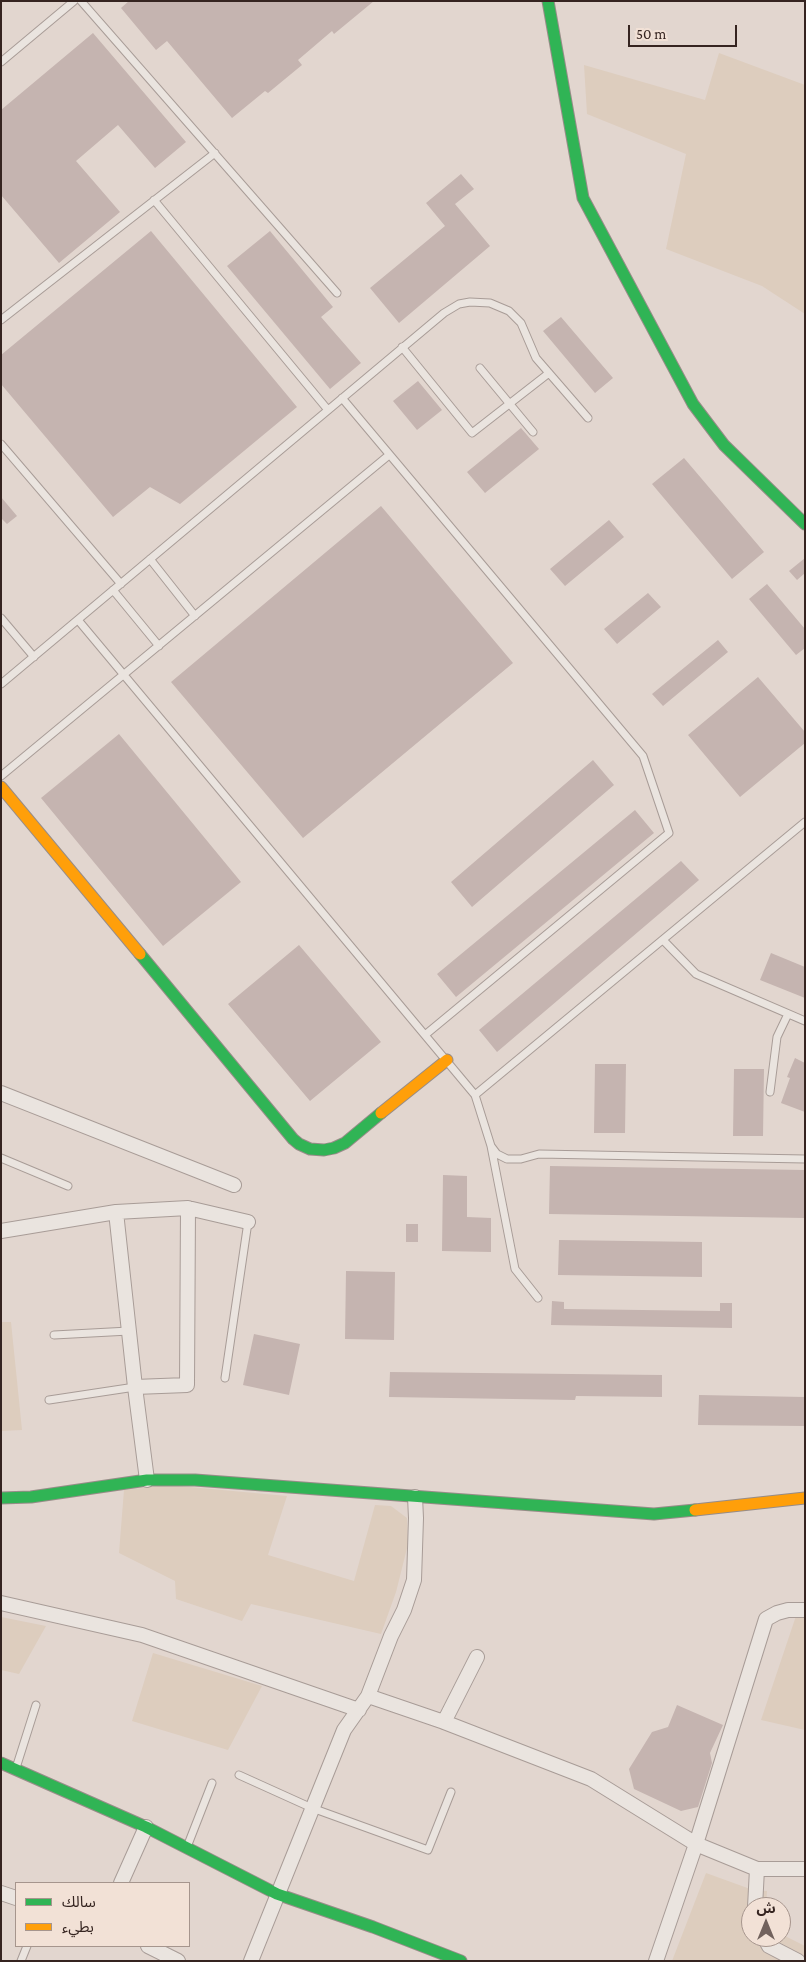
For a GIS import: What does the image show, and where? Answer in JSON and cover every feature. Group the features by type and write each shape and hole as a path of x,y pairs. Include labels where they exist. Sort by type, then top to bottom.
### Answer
{"main road":[{"path":"548,1 583,198 693,404 724,445 805,524"},
{"path":"1,787 293,1139 300,1144 324,1150 345,1143 447,1060"},
{"path":"1,1498 32,1497 147,1480 195,1480 654,1514 805,1498"},
{"path":"1,1763 146,1827 277,1894 373,1927 461,1961"}],"street":[{"path":"1,1093 234,1185"},
{"path":"135,1387 187,1385 188,1208"},
{"path":"1,1231 116,1212 188,1208 248,1222"},
{"path":"116,1212 147,1480"},
{"path":"251,1961 344,1730 368,1696 391,1636 404,1610 414,1580 415,1497"},
{"path":"1,1603 142,1635 359,1710"},
{"path":"656,1961 696,1844 766,1619 777,1612 805,1610"},
{"path":"444,1722 477,1657"},
{"path":"368,1696 444,1722 591,1779 696,1844 757,1869 805,1869"},
{"path":"121,1882 146,1827"},
{"path":"756,1897 757,1869"},
{"path":"1,1894 15,1898"},
{"path":"150,1947 178,1961"},
{"path":"771,1947 798,1961"}],"lane":[{"path":"1,62 74,1"},
{"path":"82,1 337,293"},
{"path":"1,320 215,154"},
{"path":"154,200 328,410"},
{"path":"1,684 402,347 444,313 460,304 470,302 490,303 509,311 521,323 536,358 588,418"},
{"path":"402,347 472,433 549,373"},
{"path":"480,368 533,432"},
{"path":"342,398 643,756 669,833 425,1035"},
{"path":"1,444 120,584"},
{"path":"1,776 390,455"},
{"path":"150,559 195,616"},
{"path":"113,590 159,646"},
{"path":"1,618 34,657"},
{"path":"78,620 447,1060 475,1096 491,1146 515,1269 538,1298"},
{"path":"475,1096 805,822"},
{"path":"663,940 696,974 805,1021"},
{"path":"770,1092 777,1037 788,1014"},
{"path":"491,1146 497,1154 507,1159 521,1159 539,1154 805,1159"},
{"path":"1,1158 68,1186"},
{"path":"225,1378 248,1222"},
{"path":"54,1335 129,1331"},
{"path":"49,1400 135,1387"},
{"path":"16,1769 36,1706"},
{"path":"239,1775 312,1808 428,1850 451,1792"},
{"path":"187,1848 212,1784"},
{"path":"21,1961 27,1947"}],"shaded area":[{"path":"719,53 805,85 805,314 762,286 666,249 686,154 587,114 584,65 705,100"},
{"path":"1,1322 11,1322 22,1430 1,1431"},
{"path":"168,1485 287,1496 268,1555 354,1581 375,1505 391,1506 407,1518 408,1544 396,1592 381,1634 251,1604 242,1621 176,1599 175,1581 119,1553 124,1490"},
{"path":"796,1616 805,1617 805,1730 761,1720"},
{"path":"1,1617 46,1626 19,1674 1,1670"},
{"path":"153,1653 262,1686 228,1750 132,1721"},
{"path":"706,1873 753,1890 767,1891 767,1897 741,1897 741,1947 791,1947 791,1939 805,1946 805,1961 672,1961"}],"building":[{"path":"129,1 374,1 334,34 332,31 298,60 302,65 268,93 265,91 232,118 167,41 156,50 121,8"},
{"path":"93,33 186,142 155,168 118,125 76,161 120,212 59,263 1,195 1,110"},
{"path":"461,174 474,189 455,204 490,246 399,323 370,288 445,226 426,203"},
{"path":"151,231 297,407 180,504 150,487 113,517 1,384 1,355"},
{"path":"270,231 333,307 321,317 361,363 330,389 227,266"},
{"path":"561,317 613,378 595,393 543,331"},
{"path":"418,381 442,410 417,430 393,401"},
{"path":"521,428 539,449 485,493 467,472"},
{"path":"684,458 764,552 732,579 652,484"},
{"path":"1,497 17,516 7,524 1,518"},
{"path":"381,506 513,663 303,838 171,682"},
{"path":"609,520 624,537 565,586 550,569"},
{"path":"805,558 805,573 797,580 789,571"},
{"path":"767,584 805,629 805,648 796,655 749,599"},
{"path":"648,593 661,607 617,644 604,629"},
{"path":"718,640 728,652 663,706 652,694"},
{"path":"758,677 805,732 805,743 740,797 688,735"},
{"path":"119,734 241,882 163,946 41,798"},
{"path":"593,760 614,785 472,907 451,882"},
{"path":"635,810 654,833 456,997 437,974"},
{"path":"681,861 699,880 497,1052 479,1030"},
{"path":"299,945 381,1042 310,1101 228,1004"},
{"path":"771,953 805,967 805,998 760,980"},
{"path":"795,1058 805,1063 805,1112 781,1103 790,1078 787,1077"},
{"path":"595,1064 626,1064 625,1133 594,1133"},
{"path":"734,1069 764,1069 763,1136 733,1136"},
{"path":"550,1166 805,1170 805,1218 549,1214"},
{"path":"443,1175 467,1176 467,1217 491,1218 491,1252 442,1251"},
{"path":"406,1224 418,1224 418,1242 406,1242"},
{"path":"559,1240 702,1242 702,1277 558,1275"},
{"path":"346,1271 395,1272 394,1340 345,1339"},
{"path":"552,1301 564,1302 564,1309 720,1311 720,1303 732,1303 732,1328 551,1325"},
{"path":"254,1334 300,1344 289,1395 243,1385"},
{"path":"390,1372 662,1375 662,1397 576,1396 575,1400 389,1397"},
{"path":"699,1395 805,1397 805,1426 698,1425"},
{"path":"677,1705 723,1725 710,1753 712,1763 698,1807 681,1811 634,1789 629,1769 652,1732 668,1727"}],"traffic: fast":[{"path":"548,1 583,198 693,404 724,445 805,524"},
{"path":"140,954 299,1144 310,1149 324,1150 334,1148 345,1143 381,1113"},
{"path":"1,1498 31,1497 147,1480 195,1480 654,1514 695,1510"},
{"path":"1,1763 146,1827 277,1894 373,1927 461,1961"}],"traffic: slow":[{"path":"1,787 140,954"},
{"path":"381,1113 447,1060"},
{"path":"695,1510 805,1498"}]}
